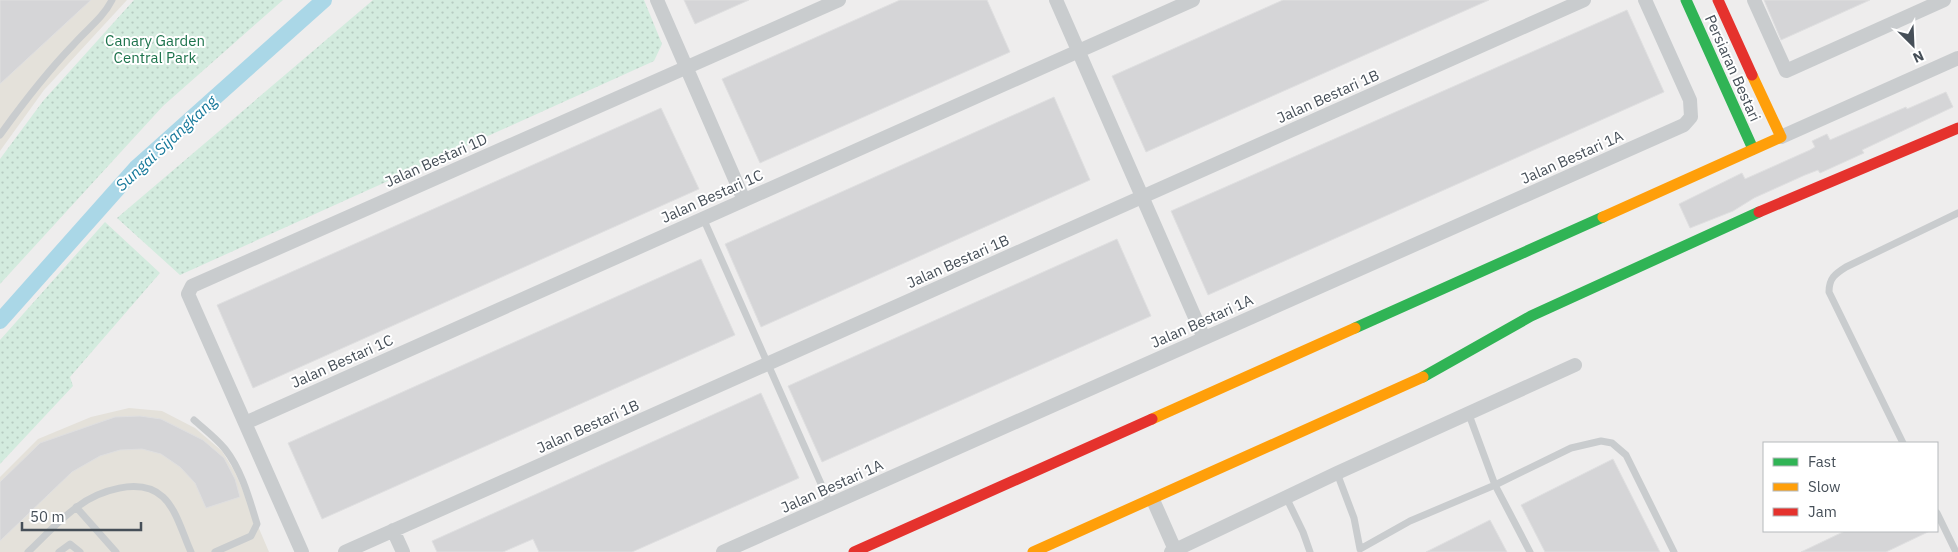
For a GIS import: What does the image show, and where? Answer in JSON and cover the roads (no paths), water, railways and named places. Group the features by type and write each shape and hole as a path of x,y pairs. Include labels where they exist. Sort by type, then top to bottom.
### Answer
{"street":[{"path":"658,0 744,200"},
{"name":"Jalan Bestari 1D","path":"245,423 188,294 192,286 839,0"},
{"path":"1056,0 1141,198 1204,338"},
{"name":"Jalan Bestari 1C","path":"245,423 1193,0"},
{"name":"Jalan Bestari 1B","path":"345,552 1584,0"},
{"name":"Jalan Bestari 1A","path":"723,552 1684,125 1692,117 1690,100 1645,0"},
{"name":"Persiaran Bestari","path":"1686,0 1753,149"},
{"name":"Persiaran Bestari","path":"1718,0 1781,137"},
{"path":"1754,0 1786,71 1944,0"},
{"path":"854,552 1958,58"},
{"path":"1033,552 1153,500 1422,378 1531,316 1673,250 1869,164 1958,128"},
{"path":"1153,500 1174,551 1468,412 1575,365"},
{"path":"245,423 302,550"},
{"path":"393,530 403,552"}],"lane":[{"path":"0,135 21,106 74,44 103,14 112,0"},
{"path":"1903,442 1828,292 1829,283 1834,274 1846,267 1958,213"},
{"path":"703,218 830,504"},
{"path":"1468,412 1495,485 1530,552"},
{"path":"194,420 224,448 236,466 245,484 257,524 251,536 216,552"},
{"path":"1337,473 1354,518 1361,551 1410,521 1495,485 1571,448 1601,441 1612,442 1626,455 1674,552"},
{"path":"28,552 76,507 91,498 116,489 137,487 149,489 162,496 171,507 191,552"},
{"path":"1286,498 1303,532 1310,552"},
{"path":"76,507 116,552"},
{"path":"1938,515 1956,552"},
{"path":"59,552 70,544 80,552"}],"waterway":[{"name":"Sungai Sijangkang","path":"0,321 136,168 324,0"}],"park label":[{"name":"Canary Garden Central Park","path":"155,48"}]}
